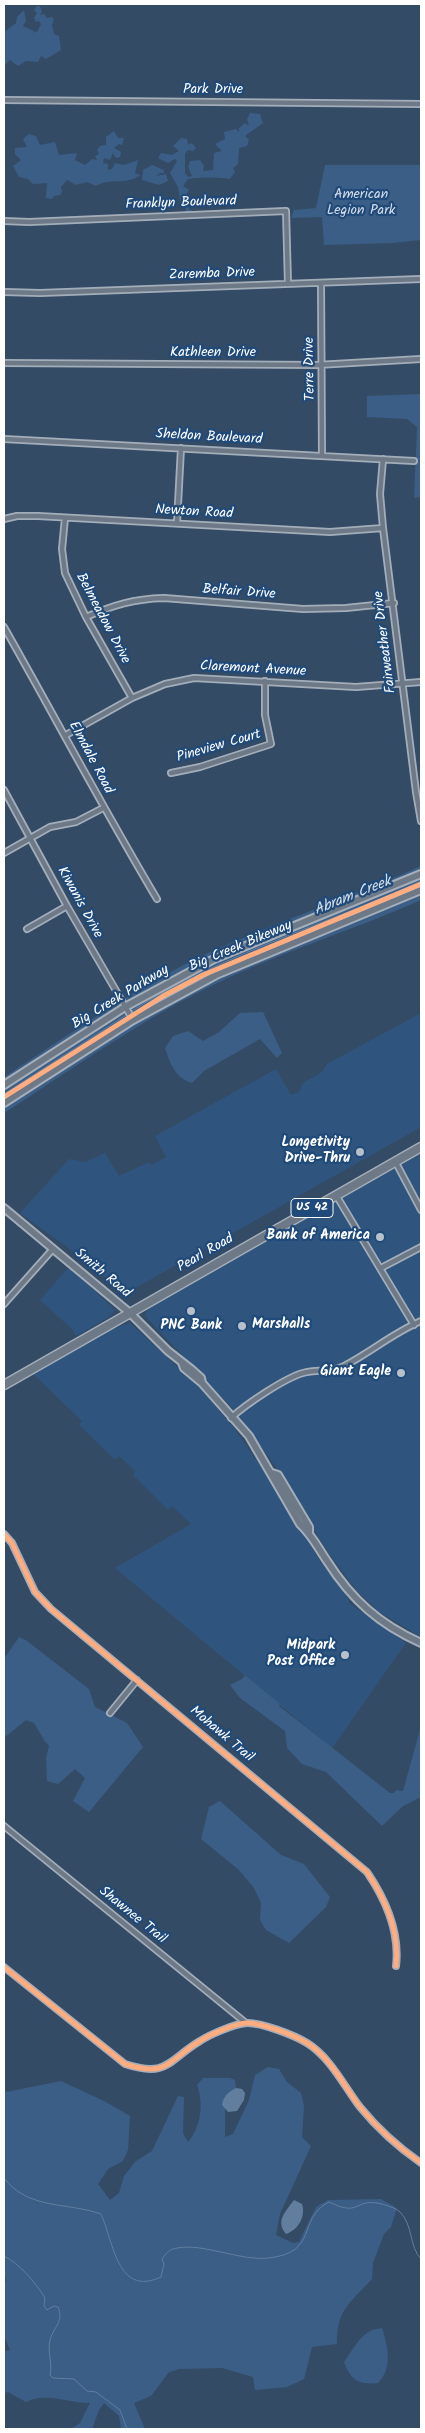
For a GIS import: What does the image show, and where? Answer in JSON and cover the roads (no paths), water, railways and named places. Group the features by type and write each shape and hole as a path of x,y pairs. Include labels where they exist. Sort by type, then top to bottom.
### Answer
{"main road":[{"name":"Pearl Road","path":"4,1385 421,1146"}],"street":[{"name":"Park Drive","path":"4,100 421,104"},
{"name":"Franklyn Boulevard","path":"4,221 29,222 286,211 288,284"},
{"name":"Zaremba Drive","path":"4,292 421,279"},
{"name":"Terre Drive","path":"320,283 323,365 322,455"},
{"name":"Kathleen Drive","path":"4,363 323,365 421,359"},
{"name":"Sheldon Boulevard","path":"4,439 414,461"},
{"path":"177,523 181,448"},
{"name":"Fairweather Drive","path":"383,459 380,494 421,821"},
{"name":"Newton Road","path":"4,520 18,516 330,532 384,528"},
{"name":"Belmeadow Drive","path":"64,518 62,549 66,573 86,617 132,698"},
{"name":"Belfair Drive","path":"86,617 118,603 164,598 303,609 346,608 394,603"},
{"name":"Elmdale Road","path":"4,627 66,735 103,808 157,900"},
{"name":"Claremont Avenue","path":"66,735 132,698 165,684 194,678 356,687 421,682"},
{"name":"Pineview Court","path":"171,773 223,760 271,744 265,715 265,681"},
{"name":"Kiwanis Drive","path":"5,793 133,1020"},
{"path":"4,853 50,827 76,822 103,808"},
{"name":"Big Creek Parkway","path":"4,1085 125,1007 214,959 421,874"},
{"name":"Big Creek Parkway","path":"4,1103 133,1020 216,975 421,890"},
{"path":"27,929 67,906"},
{"path":"395,1161 421,1210"},
{"path":"336,1195 414,1325"},
{"name":"Smith Road","path":"4,1208 130,1314 182,1363 184,1368 202,1383 231,1418 249,1436 272,1472 300,1524 309,1533 327,1562 355,1600 387,1625 421,1643"},
{"path":"381,1268 421,1247"},
{"path":"4,1304 52,1250"},
{"path":"231,1418 244,1406 299,1374 317,1370 330,1371 344,1366 380,1342 421,1321"},
{"name":"Mohawk Trail","path":"4,1534 12,1543 35,1592 51,1609 367,1872 388,1906 398,1952 396,1966"},
{"path":"110,1713 137,1680"},
{"name":"Shawnee Trail","path":"4,1826 246,2023"},
{"path":"4,1975 6,1969 126,2064 145,2071 159,2068 176,2060 200,2041 246,2023 285,2032 308,2043 328,2062 380,2130 421,2163"}],"waterway":[{"name":"Abram Creek","path":"132,1011 166,991 238,956 421,881"},
{"name":"Abram Creek","path":"4,1094 125,1016"},
{"path":"4,2178 24,2195 36,2200 101,2214 119,2264 126,2274 135,2280 146,2281 161,2277 164,2264 162,2259 172,2249 177,2248 199,2248 258,2258 285,2255 302,2242 313,2217 319,2209 329,2202 349,2208 366,2203 379,2203 397,2210 407,2223 414,2248 421,2259"},
{"path":"4,2256 16,2264 32,2280 45,2298 44,2306 47,2310 54,2306 58,2307 60,2312 60,2317 49,2345 50,2375 53,2378 74,2379 87,2391 96,2392 120,2410 127,2429"}],"place":[{"name":"Longetivity Drive-Thru","path":"360,1152"},
{"name":"Bank of America","path":"380,1237"},
{"name":"PNC Bank","path":"191,1311"},
{"name":"Marshalls","path":"242,1326"},
{"name":"Giant Eagle","path":"401,1373"},
{"name":"Midpark Post Office","path":"345,1655"}],"park label":[{"name":"American Legion Park","path":"361,204"}]}
